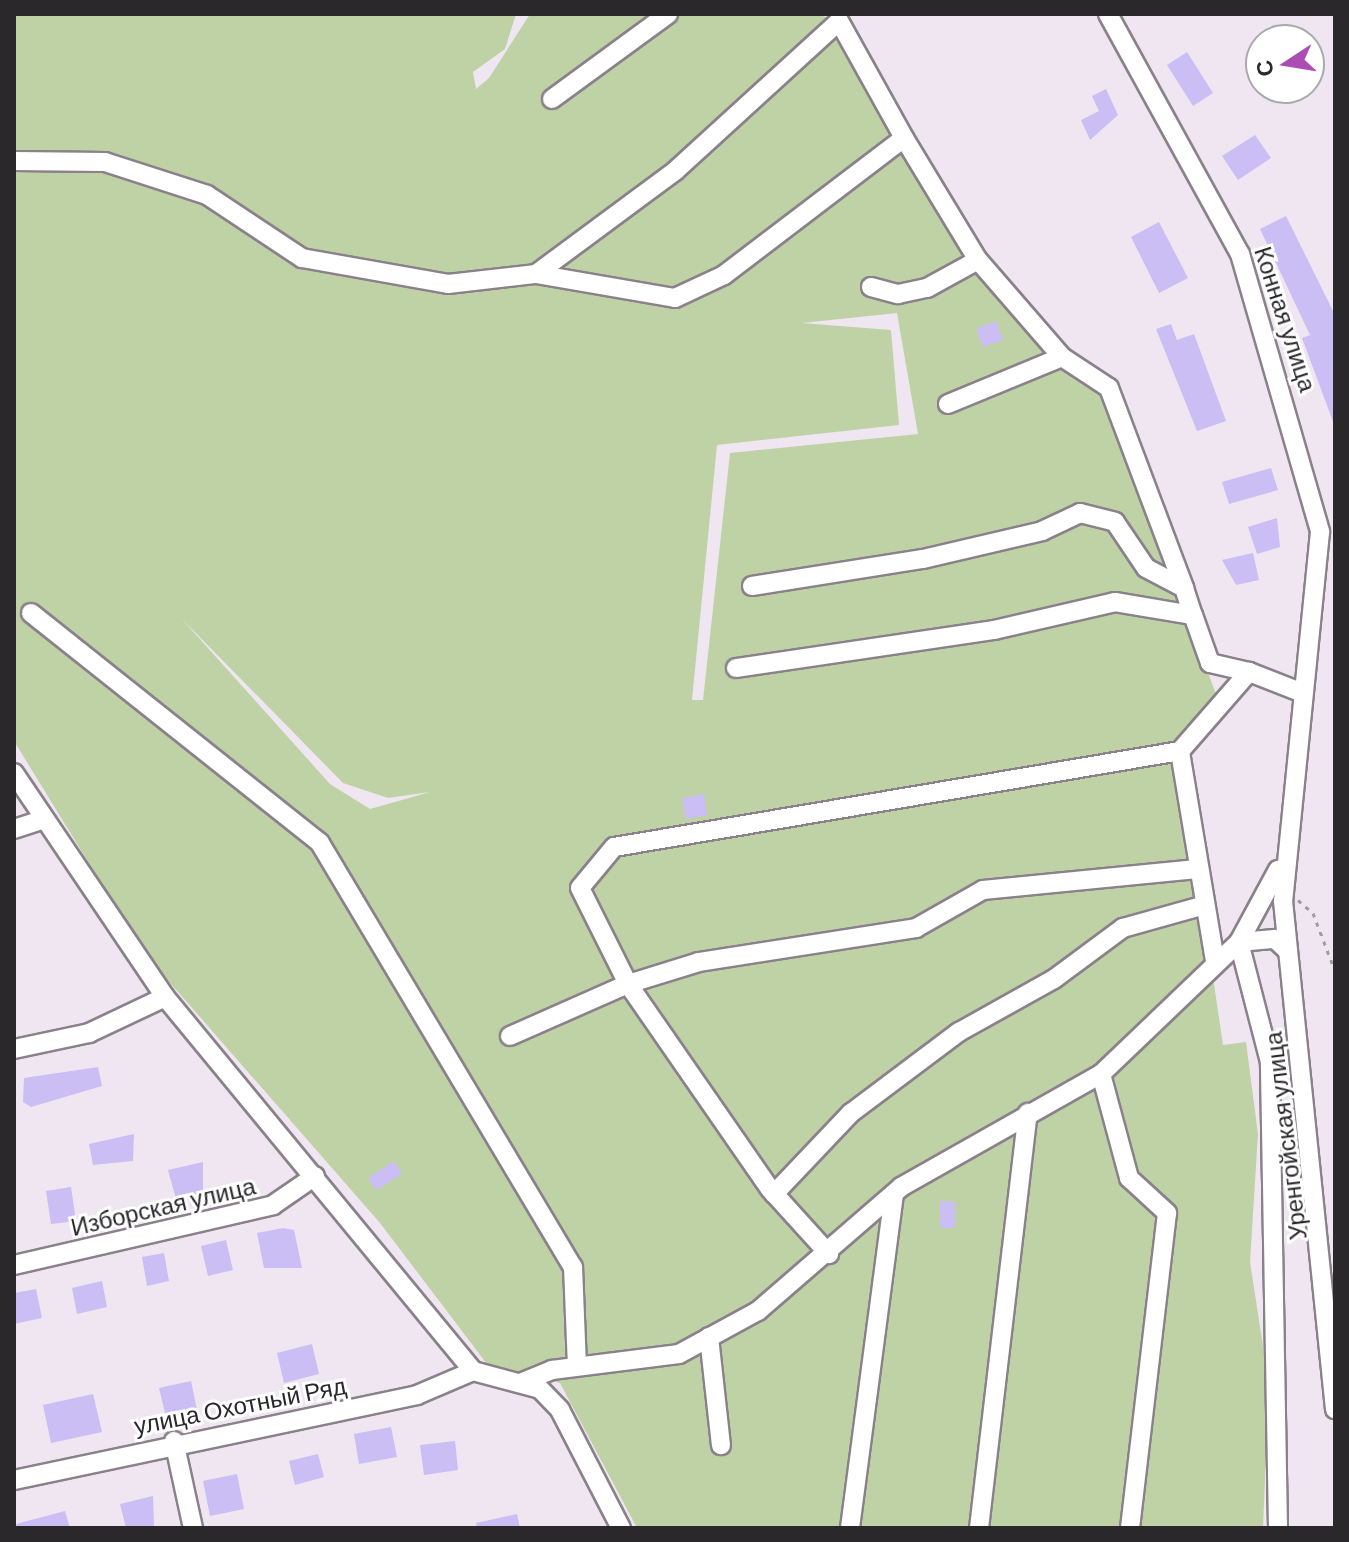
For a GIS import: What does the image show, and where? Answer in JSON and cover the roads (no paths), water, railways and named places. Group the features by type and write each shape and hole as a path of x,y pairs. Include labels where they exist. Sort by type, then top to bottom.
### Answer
{"street":[{"path":"552,99 668,14"},
{"name":"Конная улица","path":"1108,14 1223,212 1292,415 1320,532 1282,859"},
{"path":"536,274 675,171 837,16 904,138 978,260 1062,357 1109,388 1210,663 1249,672 1303,693"},
{"path":"14,161 105,162 207,195 302,258 448,284 536,274 675,298 724,275 904,138"},
{"path":"871,287 898,294 927,288 978,260"},
{"path":"948,404 1062,357"},
{"path":"752,586 923,559 1042,531 1080,513 1115,522 1146,568 1184,588"},
{"path":"736,668 994,630 1115,602 1193,615"},
{"path":"31,613 320,843 573,1267 577,1366"},
{"path":"829,1254 774,1194 628,984 580,888 614,847 1180,751 1249,672"},
{"path":"1180,751 1192,791 1197,869 1215,961"},
{"path":"14,773 42,820 165,997 473,1371 540,1389 560,1410 621,1528"},
{"path":"14,829 42,820"},
{"path":"520,1383 577,1366 679,1354 758,1311 829,1254 894,1194 1028,1113 1101,1074 1215,961 1239,942 1282,859"},
{"name":"Уренгойская улица","path":"1282,859 1287,950 1335,1409"},
{"path":"510,1036 628,984 699,962 916,928 983,890 1197,869"},
{"path":"774,1194 851,1113 959,1032 1054,979 1123,928 1205,905"},
{"path":"1239,942 1275,939 1287,950"},
{"path":"1239,942 1270,1062 1278,1528"},
{"path":"14,1049 89,1033 165,997"},
{"path":"1101,1074 1129,1178 1167,1213 1130,1528"},
{"path":"979,1528 1028,1113"},
{"name":"Изборская улица","path":"14,1265 273,1205 315,1176"},
{"path":"850,1528 894,1194"},
{"path":"709,1337 721,1445"},
{"name":"улица Охотный Ряд","path":"14,1480 174,1441 417,1395 473,1371"},
{"path":"174,1441 193,1528"}]}
